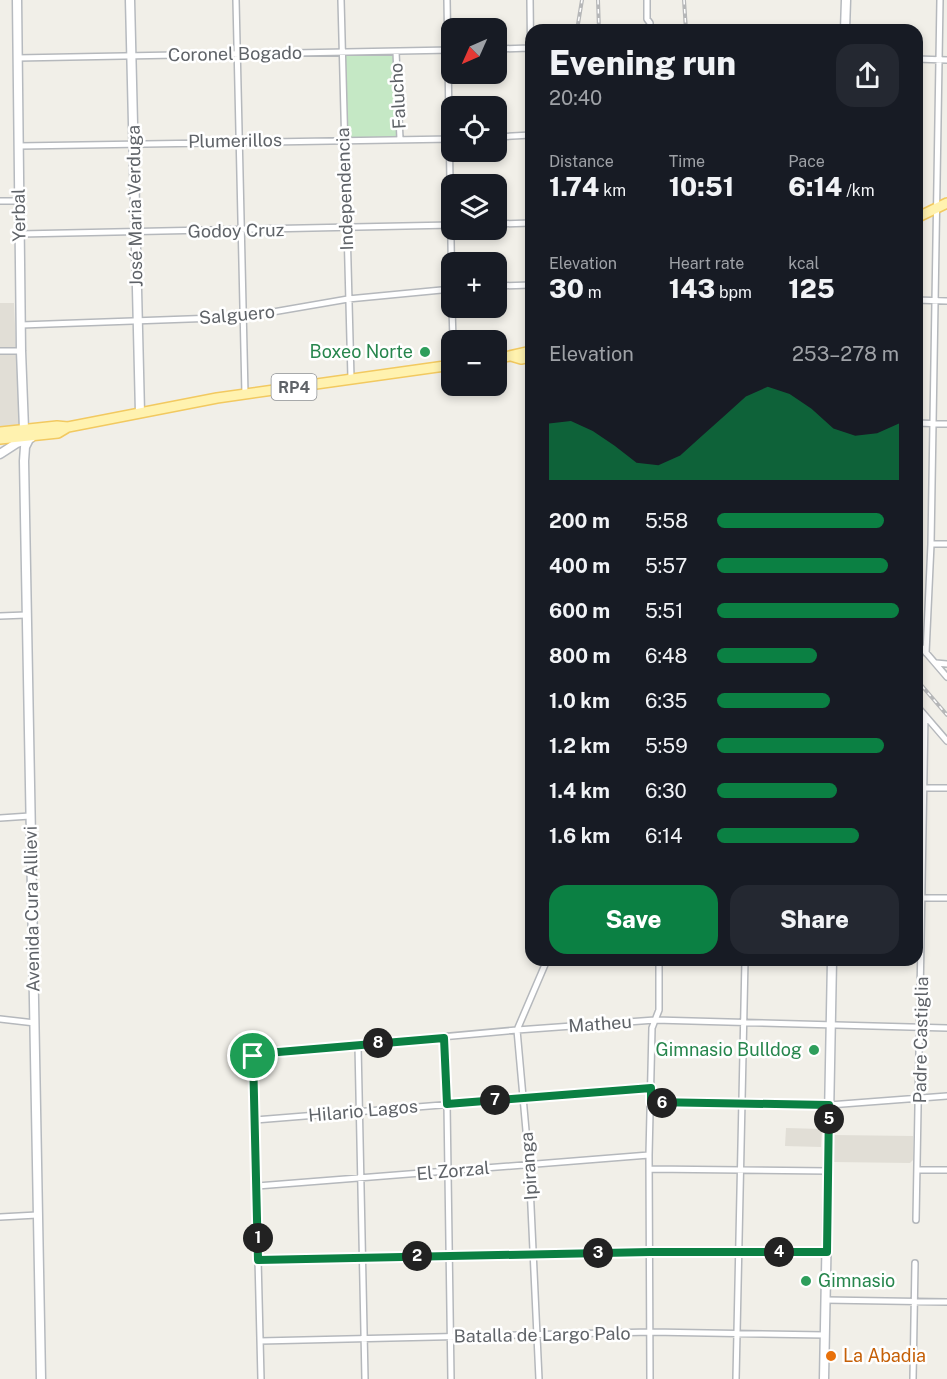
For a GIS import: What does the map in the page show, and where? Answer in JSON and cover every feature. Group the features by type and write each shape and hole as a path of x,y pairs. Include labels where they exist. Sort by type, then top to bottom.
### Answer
{"main road":[{"path":"923,214 947,203"},
{"path":"511,356 525,352"},
{"path":"507,357 525,358"},
{"name":"RP4","path":"0,432 57,426 69,427 245,393 441,366"},
{"name":"RP4","path":"0,439 58,433 69,427"}],"street":[{"name":"Yerbal","path":"17,0 24,429"},
{"name":"José Maria Verduga","path":"130,0 140,413"},
{"path":"236,0 245,393"},
{"name":"Independencia","path":"341,0 351,378"},
{"path":"447,0 448,18"},
{"path":"530,0 530,24"},
{"path":"647,0 647,19 650,24"},
{"path":"845,24 846,0"},
{"path":"926,653 933,423 940,0"},
{"path":"507,49 525,48"},
{"name":"Coronel Bogado","path":"17,58 441,50"},
{"name":"Falucho","path":"396,52 400,139"},
{"path":"923,59 947,60"},
{"path":"507,136 525,135"},
{"name":"Plumerillos","path":"19,146 441,139"},
{"path":"0,201 19,201"},
{"path":"507,224 525,223"},
{"name":"Godoy Cruz","path":"20,234 441,225"},
{"path":"507,286 525,285"},
{"name":"Salguero","path":"21,325 244,317 348,299 441,290"},
{"path":"923,300 947,301"},
{"path":"0,351 21,351"},
{"path":"923,423 947,424"},
{"path":"0,454 9,446 38,435"},
{"name":"Avenida Cura Allievi","path":"29,439 24,451 24,461 41,1379"},
{"path":"9,446 22,446 24,451"},
{"path":"9,446 18,451 24,461"},
{"path":"930,544 947,544"},
{"path":"0,616 26,615"},
{"path":"923,649 947,677"},
{"path":"936,663 947,664"},
{"path":"923,713 947,741"},
{"name":"Padre Castiglia","path":"923,832 926,716"},
{"path":"925,788 947,788"},
{"path":"0,818 30,816"},
{"path":"923,898 947,898"},
{"name":"Ipiranga","path":"538,1379 538,1335 529,1164 517,1030 544,966"},
{"path":"650,1379 649,1155 652,1028 658,1010 660,966"},
{"path":"736,1379 745,966"},
{"path":"824,1379 832,966"},
{"name":"Padre Castiglia","path":"916,1220 914,1211 919,1170 921,966"},
{"path":"0,1019 35,1023"},
{"name":"Matheu","path":"255,1120 253,1056 255,1054 655,1020 947,1028"},
{"path":"444,1038 451,1379"},
{"path":"358,1045 365,1379"},
{"name":"Hilario Lagos","path":"255,1120 651,1088"},
{"path":"651,1102 829,1105 947,1096"},
{"path":"255,1120 261,1379"},
{"name":"El Zorzal","path":"256,1186 649,1155"},
{"path":"649,1169 828,1171"},
{"path":"919,1170 947,1170"},
{"path":"0,1217 38,1215"},
{"path":"258,1260 650,1252 827,1252"},
{"path":"913,1379 915,1263"},
{"path":"825,1300 947,1302"},
{"name":"Batalla de Largo Palo","path":"260,1341 651,1332 825,1335"}],"shaded area":[{"path":"0,303 14,303 16,348 0,348"},
{"path":"17,353 19,425 0,427 0,354"},
{"path":"786,1128 822,1129 821,1147 785,1146"},
{"path":"834,1135 913,1136 913,1160 910,1163 833,1162"}],"green space":[{"path":"349,54 393,55 397,137 347,137 345,57"}],"railway":[{"path":"578,24 582,0"},
{"path":"598,0 599,24"},
{"path":"684,0 686,24"},
{"path":"923,687 947,715"}],"place":[{"name":"Boxeo Norte","path":"425,352"},
{"name":"Gimnasio Bulldog","path":"814,1050"},
{"name":"Gimnasio","path":"806,1281"},
{"name":"La Abadia","path":"831,1356"}],"route":[{"path":"444,1038 447,1104 651,1088 651,1102 829,1105 827,1252 650,1252 258,1260 253,1056 257,1053 444,1038"}]}
